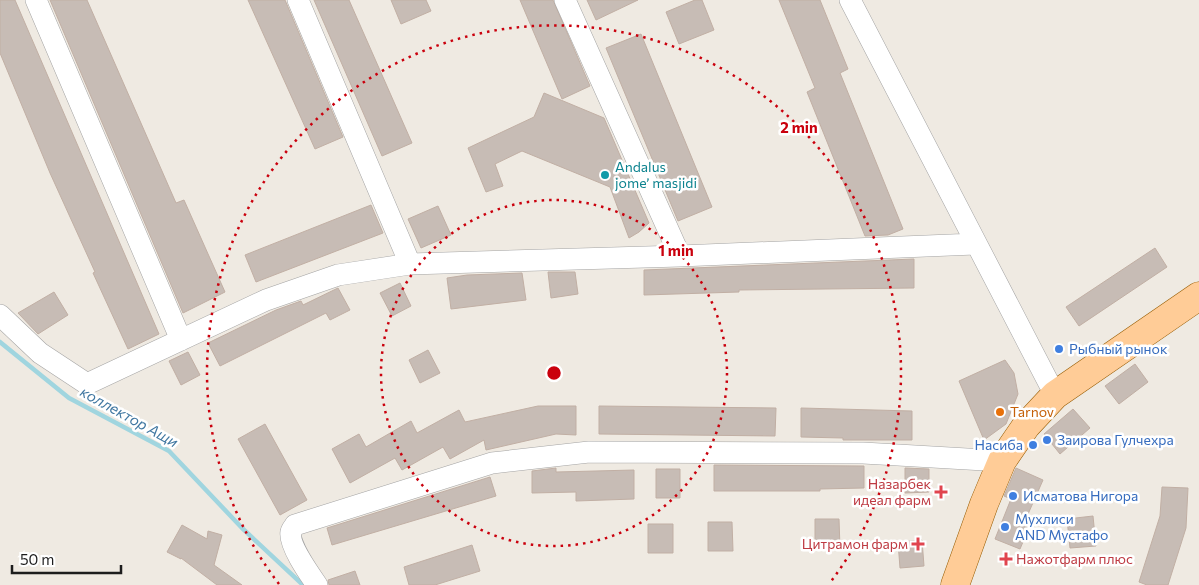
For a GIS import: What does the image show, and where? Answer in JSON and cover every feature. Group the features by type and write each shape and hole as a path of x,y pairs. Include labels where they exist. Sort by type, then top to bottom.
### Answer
{"main road":[{"path":"955,585 984,504 1002,461 1026,426 1055,395 1199,296"}],"street":[{"path":"36,0 181,340"},
{"path":"298,0 410,264"},
{"path":"565,0 680,256"},
{"path":"850,0 1055,395"},
{"path":"0,315 40,353 87,384 266,300 338,275 410,264 680,256 975,244"},
{"path":"317,585 291,539 291,531 295,525 492,463 589,452 863,452 1002,461"}],"building":[{"path":"0,0 15,0 159,334 128,349 93,273 95,272 50,173 0,53"},
{"path":"50,0 87,0 176,203 184,200 225,292 183,313"},
{"path":"248,0 285,0 343,137 315,149"},
{"path":"314,0 349,0 412,143 382,156"},
{"path":"391,0 426,0 431,11 401,24"},
{"path":"520,0 553,0 590,86 562,99"},
{"path":"587,0 638,0 596,20"},
{"path":"695,0 702,0 714,30 679,44 666,12"},
{"path":"779,0 820,0 848,69 840,73 903,229 888,235 865,236 807,92 815,88"},
{"path":"641,34 712,207 678,221 606,48"},
{"name":"Andalus jome’ masjidi","path":"544,93 604,118 649,223 639,232 629,238 610,187 522,151 495,164 503,186 486,192 468,148 534,117"},
{"path":"371,205 383,233 256,282 245,255"},
{"path":"438,206 451,235 421,248 408,219"},
{"path":"1155,248 1167,267 1079,326 1066,307"},
{"path":"914,259 914,288 739,290 739,292 644,295 644,270"},
{"path":"548,272 575,272 578,294 551,298"},
{"path":"522,273 526,300 451,309 447,278 467,275"},
{"path":"400,283 411,306 392,316 380,293"},
{"path":"338,288 350,310 330,320 326,313 220,366 208,343 276,310 301,301 303,305"},
{"path":"54,292 68,315 38,334 18,313"},
{"path":"428,350 440,373 420,383 409,360"},
{"path":"188,352 200,375 181,385 169,361"},
{"path":"1005,360 1014,373 1018,394 1006,424 984,440 959,381"},
{"path":"1135,364 1148,382 1119,404 1105,386"},
{"path":"538,406 576,406 576,435 556,434 486,450 484,440 450,459 443,447 402,470 395,458 350,483 332,449 359,434 366,447 411,421 417,433 459,410 465,422"},
{"path":"599,406 776,408 775,436 599,434"},
{"path":"801,408 912,411 912,440 843,440 843,438 801,437"},
{"path":"1073,409 1090,428 1060,454 1044,434"},
{"path":"265,424 307,500 280,515 238,439"},
{"path":"714,465 864,466 864,488 820,489 820,491 714,491"},
{"path":"556,468 556,472 634,470 634,499 576,501 576,492 532,493 532,471"},
{"path":"905,468 929,469 929,492 905,493"},
{"path":"1016,468 1043,480 1025,521 1031,523 1020,549 995,539 1011,499 1004,496"},
{"path":"656,469 680,469 680,498 656,498"},
{"path":"490,477 496,496 332,545 327,528"},
{"path":"1162,487 1188,488 1186,528 1168,585 1147,585 1139,582 1160,516"},
{"path":"1093,516 1096,546 1070,548 1067,519"},
{"path":"815,519 839,519 840,548 815,548"},
{"path":"708,522 732,522 733,551 708,551"},
{"path":"648,524 673,524 673,553 648,553"},
{"path":"182,525 207,539 208,531 222,535 214,565 242,585 217,585 181,558 167,552"},
{"path":"922,540 924,566 900,568 898,542"},
{"path":"472,545 480,571 435,585 409,585 404,567"},
{"path":"355,571 360,585 329,585 328,580"}],"waterway":[{"name":"коллектор Ащи","path":"0,342 69,398 169,451 242,528 303,585"}],"place":[{"name":"Andalus jome’ masjidi","path":"605,175"},
{"name":"Рыбный рынок","path":"1059,349"},
{"name":"Tarnov","path":"1000,412"},
{"name":"Заирова Гулчехра","path":"1047,440"},
{"name":"Насиба","path":"1033,445"},
{"name":"Назарбек идеал фарм","path":"941,492"},
{"name":"Исматова Нигора","path":"1013,496"},
{"name":"Мухлиси AND Мустафо","path":"1005,527"},
{"name":"Цитрамон фарм","path":"918,544"},
{"name":"Нажотфарм плюс","path":"1006,559"}]}
